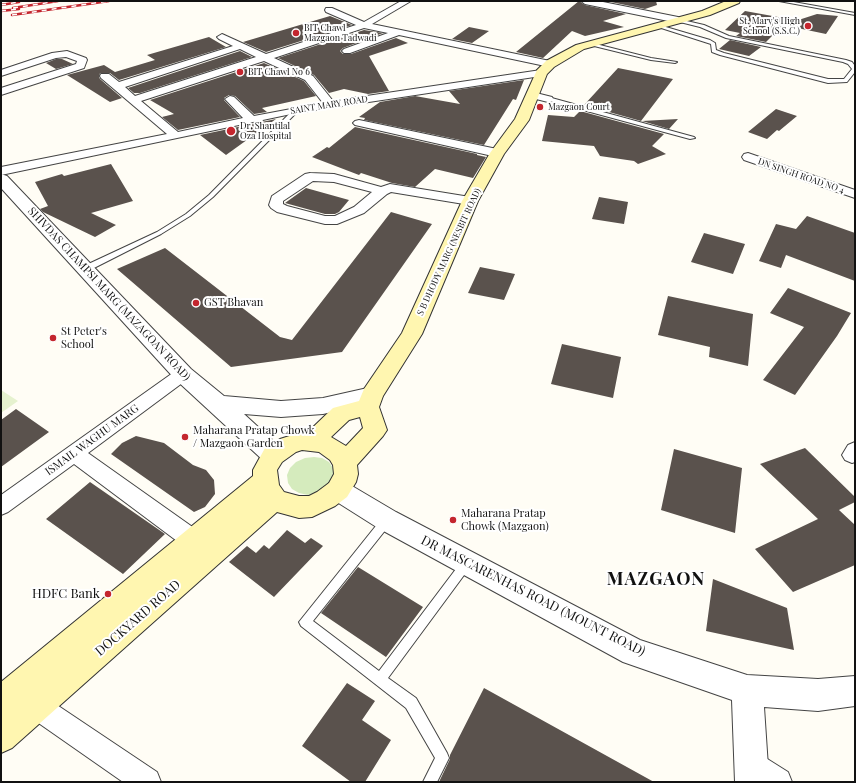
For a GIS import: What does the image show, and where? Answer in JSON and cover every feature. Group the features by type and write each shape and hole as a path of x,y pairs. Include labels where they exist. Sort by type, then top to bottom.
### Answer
{"main road":[{"name":"S B DHODY MARG (NESBIT ROAD)","path":"370,401 412,334 470,201 497,154 522,120 541,73 550,64 580,47 706,13 735,1"},
{"path":"313,442 341,414 370,401 375,430 326,499 312,506 299,508 284,504 271,478 288,445 302,442 313,442 327,445 338,453 342,476"},
{"name":"DOCKYARD ROAD","path":"1,702 193,540 271,478"},
{"name":"DOCKYARD ROAD","path":"1,737 36,706 271,478"}],"street":[{"path":"134,100 364,25 406,1"},
{"path":"585,1 678,20"},
{"path":"329,10 364,25 396,33 550,64"},
{"path":"347,51 396,33"},
{"path":"222,37 309,78 330,105"},
{"path":"118,86 241,46"},
{"path":"1,73 56,55 67,54 82,60 80,66 1,92"},
{"name":"SAINT MARY ROAD","path":"1,171 296,110 541,73"},
{"path":"105,76 176,136"},
{"path":"532,96 548,99"},
{"path":"230,99 252,120"},
{"path":"359,123 497,154"},
{"name":"DN SINGH ROAD NO 4","path":"748,157 855,194"},
{"path":"382,191 334,178 310,177 277,199 276,205 282,209 325,220 337,220 359,210 382,191 390,188 470,201"},
{"name":"SHIVDAS CHAMPSI MARG (MAZAGOAN ROAD)","path":"1,179 182,374 218,404 271,478"},
{"name":"ISMAIL WAGHU MARG","path":"1,506 182,374"},
{"path":"218,404 281,409 370,401"},
{"path":"73,453 193,540"},
{"name":"DR MASCARENHAS ROAD (MOUNT ROAD)","path":"342,476 387,520 634,652 747,690 818,695 855,691"},
{"path":"747,690 751,773 778,782"},
{"path":"36,706 147,782"}],"lane":[{"path":"781,1 855,14"},
{"path":"656,26 713,43 714,51 722,54 828,81 845,81 855,69 850,63 844,61 728,37 702,26 678,20"},
{"path":"592,44 651,59 675,62"},
{"path":"548,99 692,138"},
{"path":"85,269 158,233 188,215 211,196 296,110"},
{"path":"387,520 305,622 411,703 438,748 442,758 430,782"},
{"path":"380,679 467,563"}],"green space":[{"path":"1,390 18,401 1,413"},
{"path":"305,458 322,458 329,462 333,468 334,475 332,482 317,493 308,495 299,493 292,489 288,483 287,475 290,468 296,462"}],"building":[{"path":"579,1 585,5 626,14 603,21 624,27 585,36 572,31 543,58 516,52"},
{"path":"606,1 656,1 657,5 645,9"},
{"path":"745,11 789,19 766,42 736,36 740,33 725,30"},
{"path":"817,14 838,16 826,34 783,25"},
{"name":"BIT Chawl Mazgaon Tadwadi","path":"330,16 352,25 266,52 243,42"},
{"path":"469,27 489,31 472,43 452,39"},
{"path":"364,30 383,33 343,48 340,51 343,54 351,54 396,38 408,43 369,56 389,91 368,94 344,89 329,93 314,75 278,58"},
{"path":"209,37 226,47 119,80 110,73 100,73 100,79 122,98 110,102 67,75 104,65 115,72 155,60 147,55"},
{"path":"730,40 761,47 749,56 719,49"},
{"path":"240,51 252,57 140,93 134,93 128,88"},
{"path":"56,59 62,59 73,64 56,69 46,63"},
{"path":"264,63 304,81 316,96 262,108 267,112 254,114 235,96 229,95 224,98 224,100 240,117 178,130 162,117 174,114 150,100"},
{"path":"618,68 673,79 641,121 584,105"},
{"path":"524,80 516,100 513,99 484,145 364,120 365,118 359,117 380,102 415,96 460,104 449,91"},
{"path":"776,109 797,116 767,139 748,132"},
{"path":"580,111 664,134 652,146 666,154 638,164 634,161 600,156 594,146 542,141 548,115 574,117"},
{"path":"276,119 226,155 200,135"},
{"path":"678,119 669,129 642,121"},
{"path":"355,127 486,157 473,178 435,169 415,187 392,183 361,173 359,175 312,157 327,147 329,148"},
{"path":"111,164 133,201 91,213 116,225 95,237 43,212 40,209 48,206 35,182 62,174 64,176"},
{"path":"306,188 349,200 339,212 335,214 325,214 285,203"},
{"path":"599,197 628,202 624,224 592,219"},
{"name":"GST Bhavan","path":"391,212 432,224 342,352 231,367 117,269 165,248 280,337 292,340"},
{"path":"807,216 855,233 855,281 786,255 781,268 759,261 776,224 796,229"},
{"path":"704,233 745,244 733,274 691,262"},
{"path":"480,267 515,274 504,300 468,293"},
{"path":"788,288 851,313 837,336 795,395 763,380 804,327 770,313"},
{"path":"668,296 753,314 748,366 709,357 710,347 658,335"},
{"path":"562,344 621,357 613,398 551,384"},
{"path":"16,409 49,432 1,467 1,420"},
{"path":"136,436 164,443 193,465 206,470 214,480 215,494 205,507 194,512 111,454 122,443"},
{"path":"805,448 855,497 855,502 839,510 855,525 855,565 793,592 755,549 818,519 760,464"},
{"path":"674,449 742,468 735,533 661,510"},
{"path":"90,482 165,534 123,574 46,519"},
{"path":"287,530 305,543 311,538 323,546 274,597 229,562 247,546 256,553 264,545 269,549"},
{"path":"358,567 423,607 386,657 321,613"},
{"path":"713,579 787,608 794,650 706,631"},
{"path":"347,683 375,701 362,720 391,740 365,782 351,782 302,746"},
{"path":"484,688 654,782 439,782 450,759 450,755"}],"railway":[{"path":"13,8 58,1"},
{"path":"12,15 109,1"},
{"path":"1,5 19,2"},
{"path":"1,11 19,9"}],"place":[{"name":"St. Mary's High School (S.S.C.)","path":"808,26"},
{"name":"BIT Chawl Mazgaon Tadwadi","path":"296,33"},
{"name":"BIT Chawl No 6","path":"240,72"},
{"name":"Mazgaon Court","path":"540,107"},
{"name":"Dr. Shantilal Oza Hospital","path":"231,131"},
{"name":"GST Bhavan","path":"196,303"},
{"name":"St Peter's School","path":"53,338"},
{"name":"Maharana Pratap Chowk / Mazgaon Garden","path":"185,437"},
{"name":"Maharana Pratap Chowk (Mazgaon)","path":"453,520"},
{"name":"HDFC Bank","path":"108,594"}],"district":[{"name":"MAZGAON","path":"656,579"}]}
